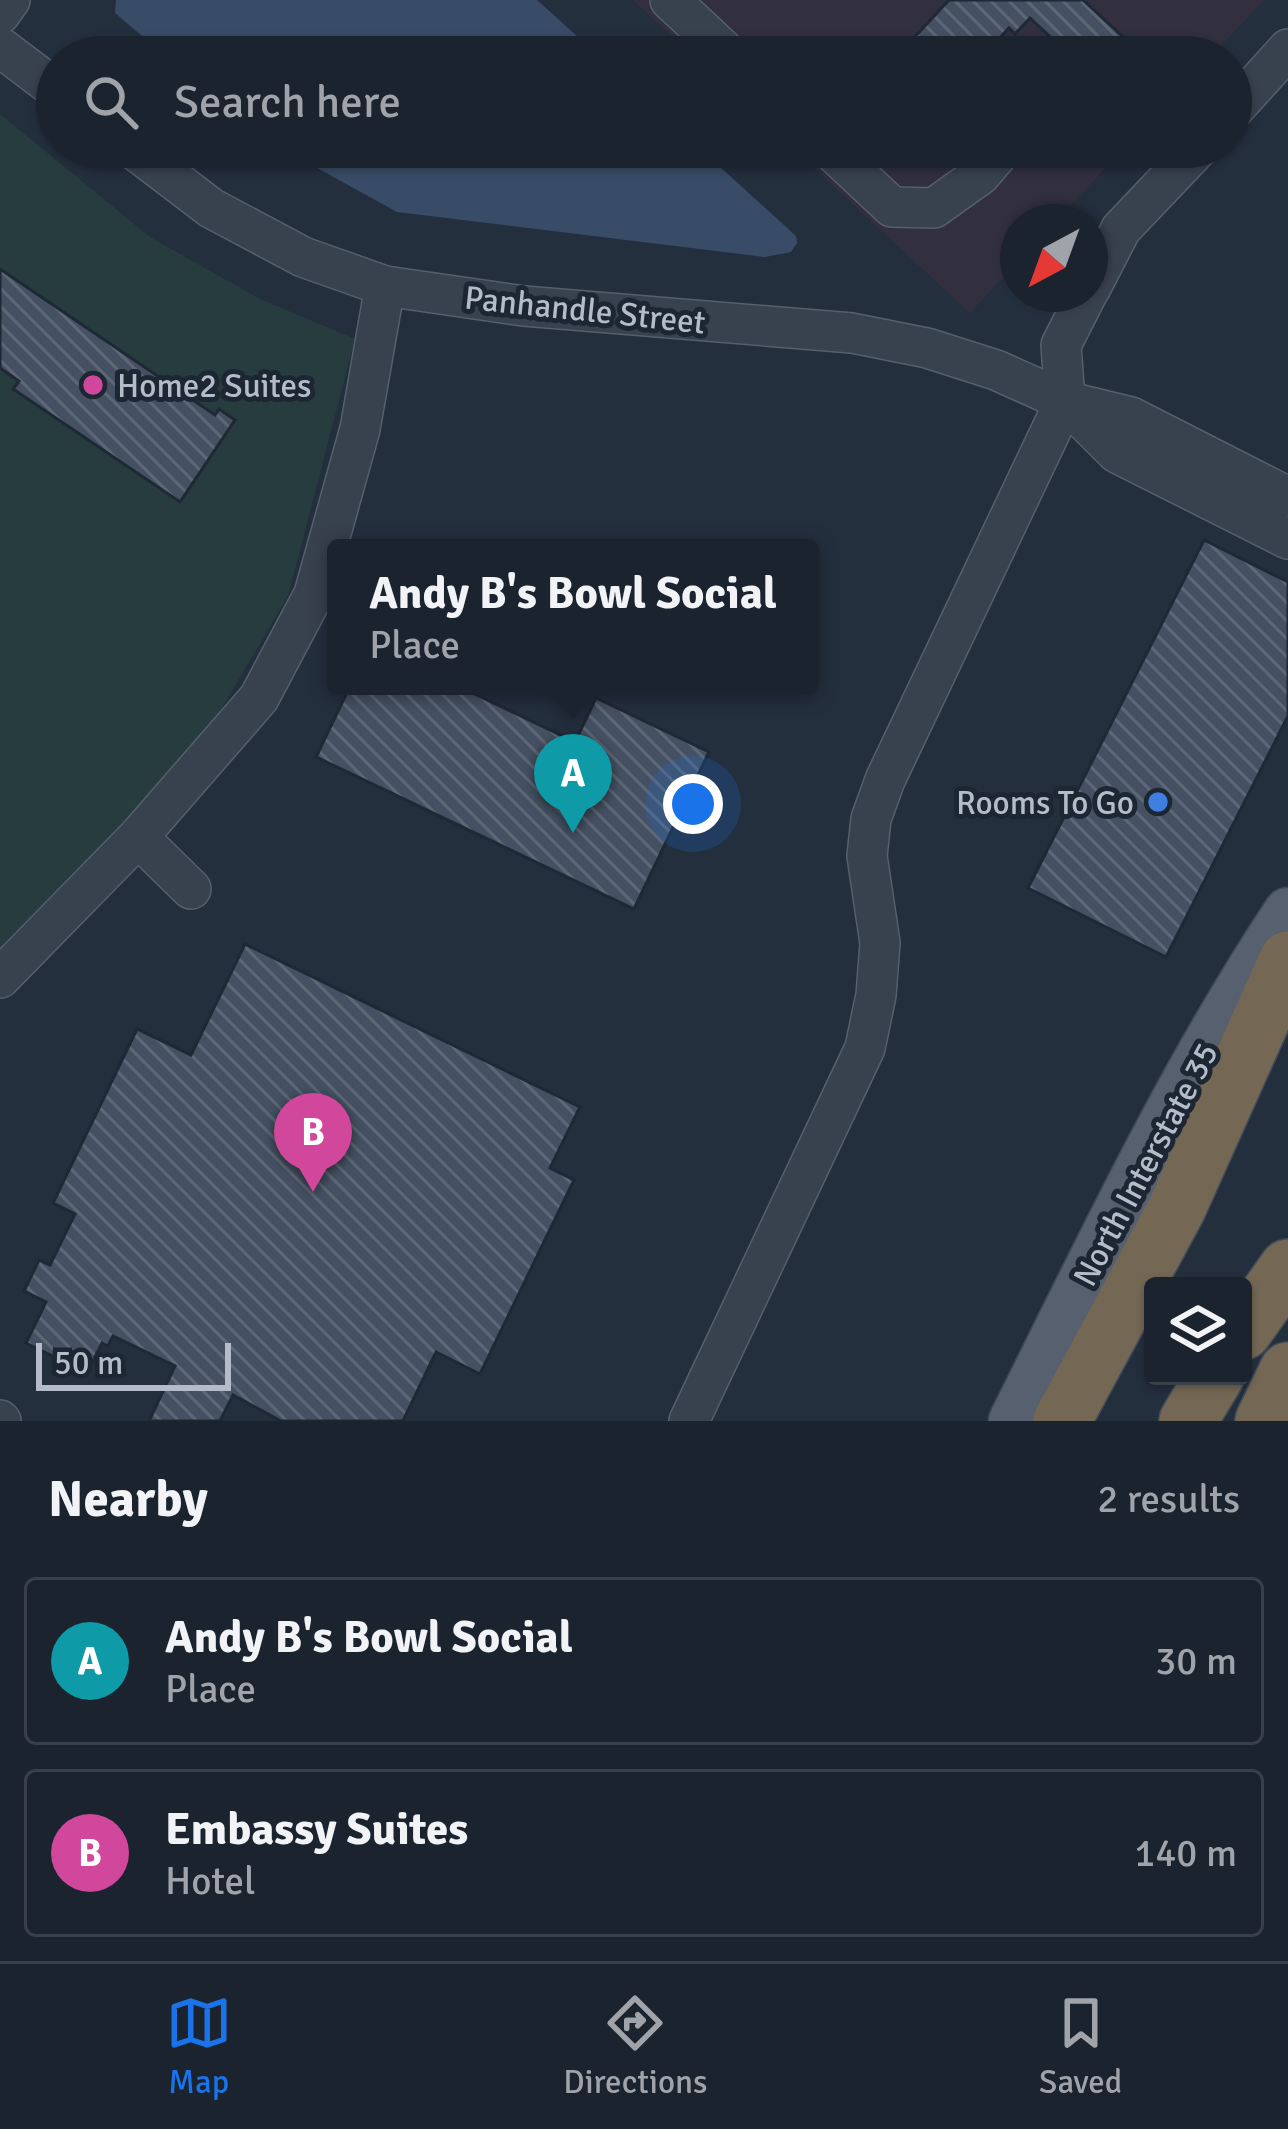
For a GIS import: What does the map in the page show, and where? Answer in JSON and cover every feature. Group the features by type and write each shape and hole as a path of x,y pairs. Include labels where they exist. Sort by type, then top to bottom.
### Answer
{"highway":[{"path":"1062,1421 1177,1208 1288,960"},
{"path":"1252,1318 1288,1268"},
{"path":"1264,1421 1288,1371"},
{"path":"1188,1421 1210,1385"}],"main road":[{"name":"North Interstate 35","path":"1013,1421 1160,1128 1288,912"}],"street":[{"path":"0,14 10,0"},
{"path":"670,0 709,36"},
{"path":"0,46 36,74"},
{"path":"1252,89 1288,49"},
{"name":"Panhandle Street","path":"159,168 211,208 303,257 385,286 524,306 852,333 927,348 996,370 1065,400 1131,417 1286,490"},
{"path":"850,168 892,207 934,208 986,168"},
{"path":"1108,254 1121,229 1179,168"},
{"path":"329,539 360,428 385,286"},
{"path":"688,1421 865,1048 880,943 867,856 871,819 885,780 1065,400 1061,345 1078,312"},
{"name":"Panhandle Street","path":"1065,400 1118,453 1288,539"},
{"path":"0,978 138,837 259,698 314,594 327,547"},
{"path":"138,837 191,889"}],"shaded area":[{"path":"633,0 1264,0 1230,36 672,36"},
{"path":"814,168 1105,168 1072,204 1000,204 1000,280 970,313"}],"green space":[{"path":"0,114 36,144 36,168 66,168 150,237 258,298 355,339 288,596 204,738 0,955"}],"water":[{"path":"116,0 537,0 577,36 142,36 115,13"},
{"path":"317,168 721,168 796,236 797,243 791,252 765,257 397,212"}],"building":[{"path":"949,0 1083,0 1122,36 1049,36 1030,18 1015,34 1009,28 1002,36 916,36"},
{"name":"Home2 Suites","path":"0,269 215,415 219,409 235,420 180,502 13,389 19,381 0,368"},
{"name":"Rooms To Go","path":"1204,540 1288,582 1288,716 1166,957 1028,888"},
{"path":"346,695 477,695 575,742 596,698 709,752 634,909 316,757"},
{"path":"245,944 580,1107 550,1168 574,1180 480,1374 436,1352 403,1421 281,1421 233,1395 220,1421 149,1421 175,1366 113,1336 108,1346 102,1343 87,1373 26,1343 46,1302 24,1291 39,1260 50,1265 75,1214 53,1203 137,1029 191,1055"}],"place":[{"name":"Home2 Suites","path":"93,385"},
{"name":"Rooms To Go","path":"1158,802"},
{"name":"Andy B's Bowl Social","path":"573,833"},
{"name":"Embassy Suites","path":"313,1192"}]}
